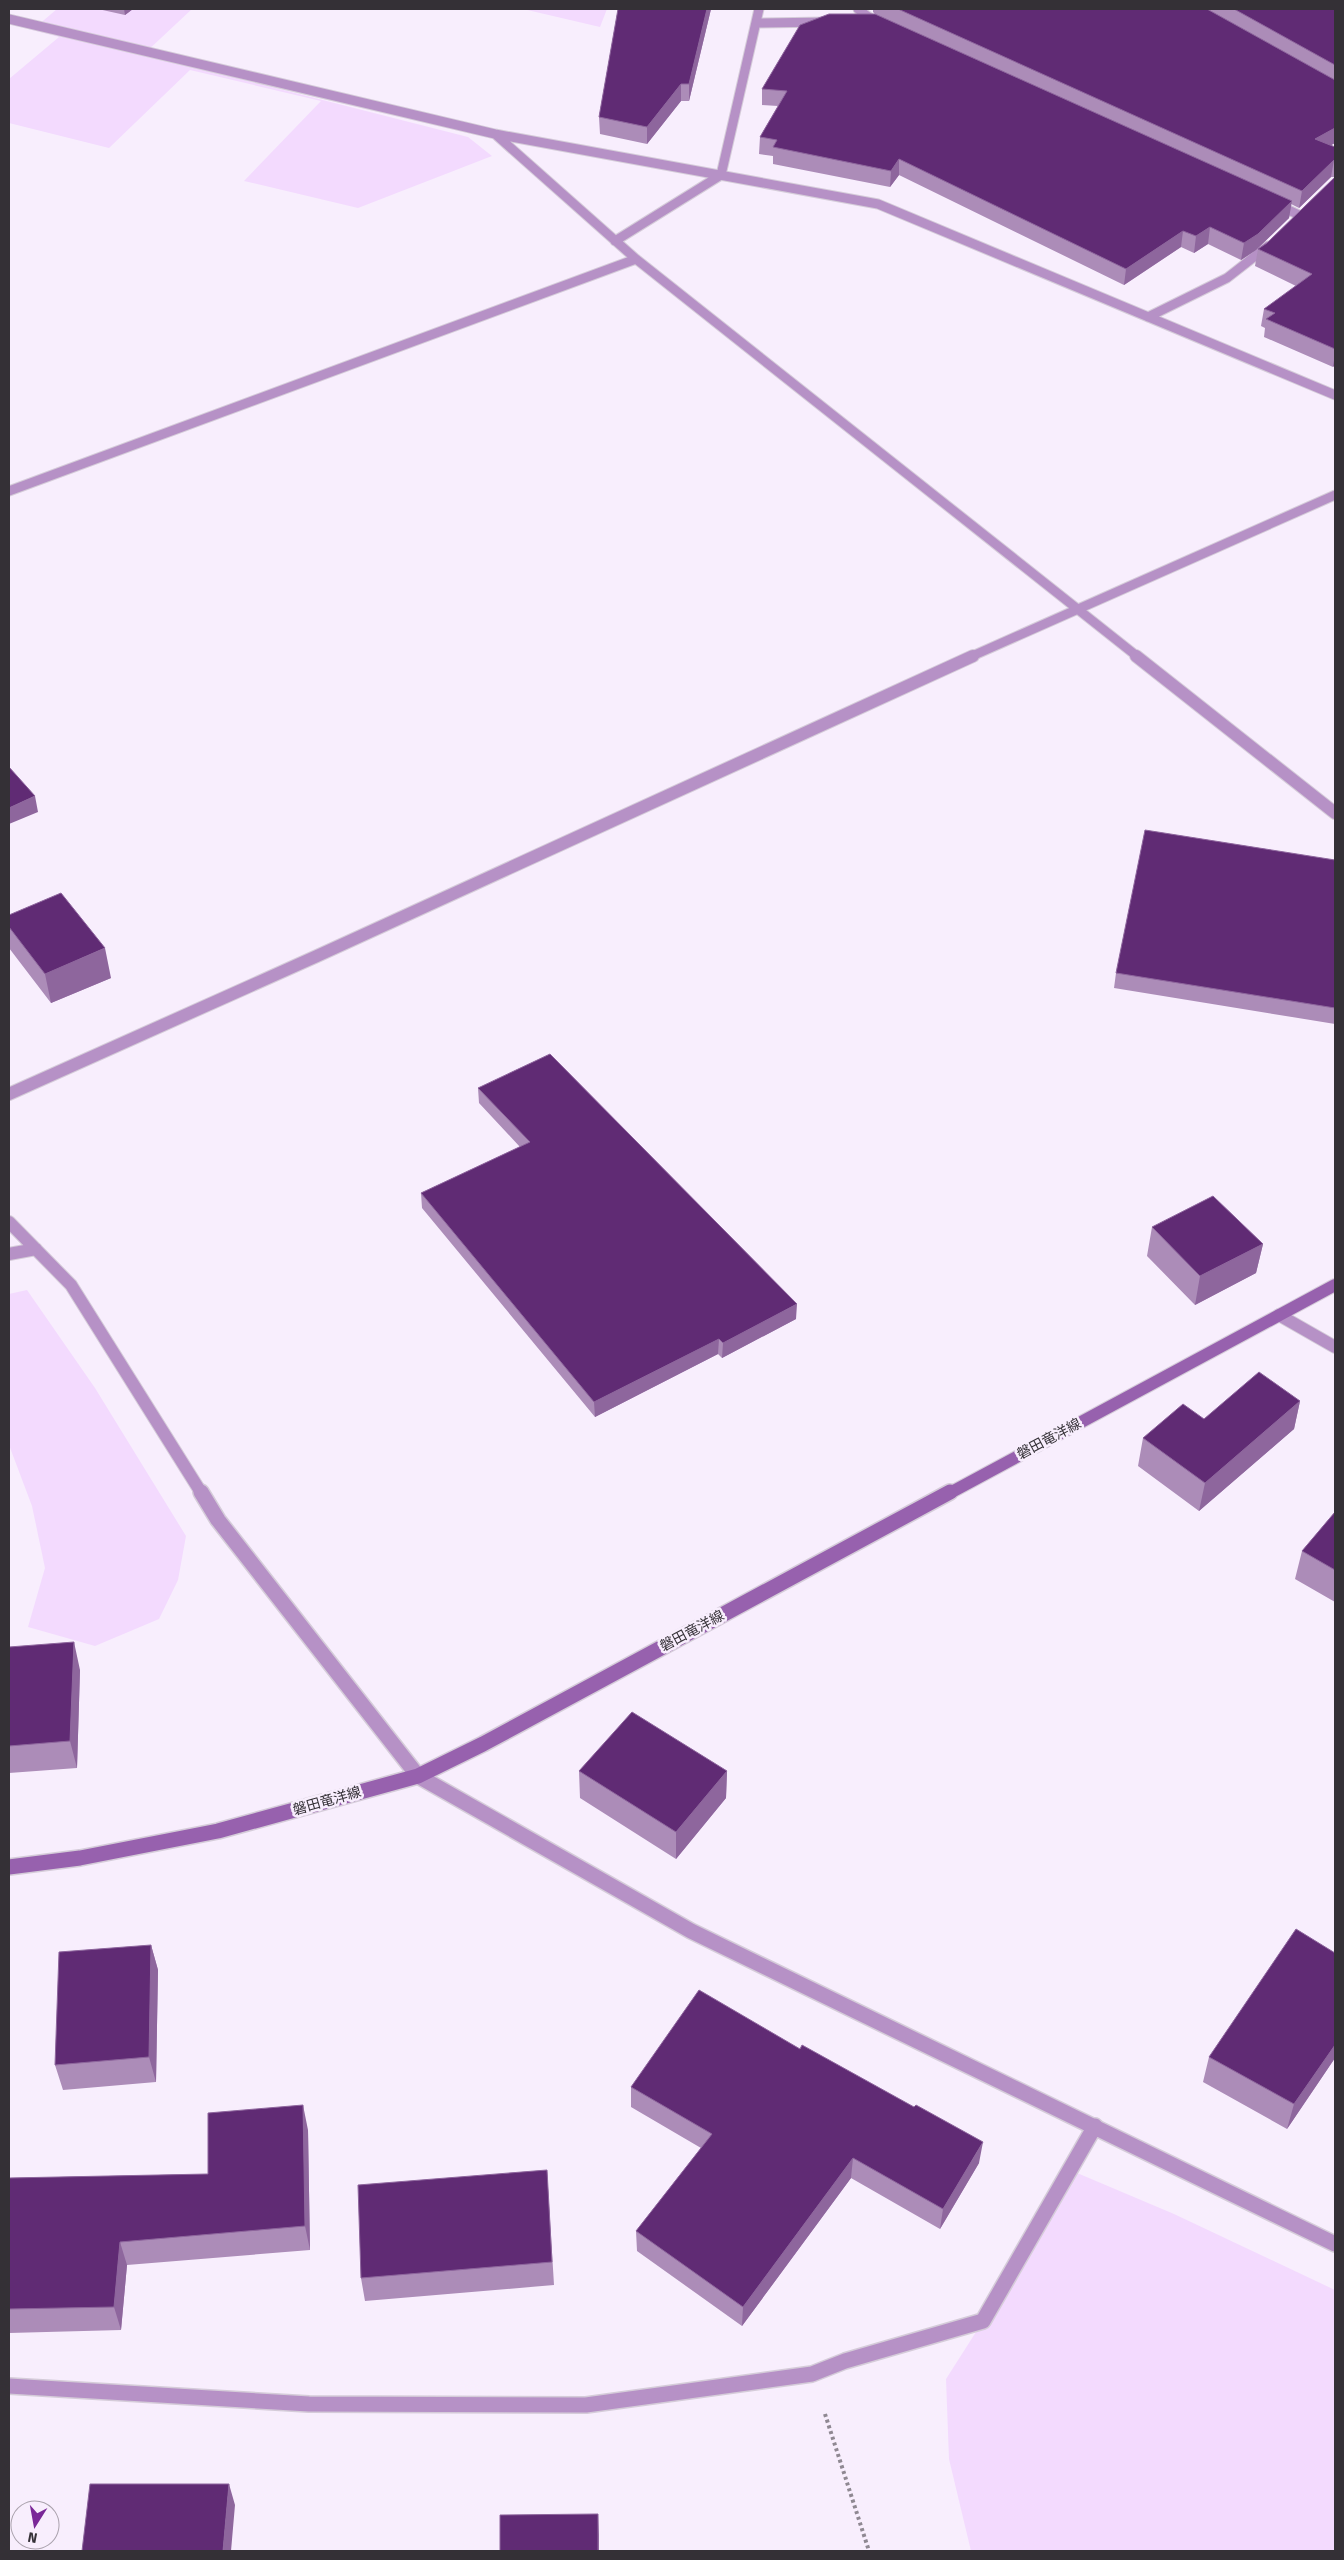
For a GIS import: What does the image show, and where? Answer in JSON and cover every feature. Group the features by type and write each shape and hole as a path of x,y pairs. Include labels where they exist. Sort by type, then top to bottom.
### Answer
{"main road":[{"name":"磐田竜洋線","path":"9,1867 80,1858 218,1831 418,1776 483,1744 1335,1285"}],"street":[{"path":"615,241 721,176 759,9"},
{"path":"858,9 885,28"},
{"path":"9,19 495,134 878,204 1335,395"},
{"path":"756,23 837,22"},
{"path":"856,23 876,23"},
{"path":"495,134 636,259 1335,813"},
{"path":"1263,198 1299,215"},
{"path":"1148,317 1210,288 1260,255 1273,242"},
{"path":"9,491 636,259"},
{"path":"9,1094 317,956 1077,608 1335,495"},
{"path":"9,1222 71,1284 218,1520 418,1776 690,1932 1095,2126 1335,2244"},
{"path":"9,1254 36,1249"},
{"path":"1279,1315 1335,1347"},
{"path":"9,2386 309,2404 586,2405 812,2374 845,2362 983,2321 1095,2126"}],"path":[{"path":"812,2374 869,2551"}],"shaded area":[{"path":"57,9 192,9 145,53 37,26"},
{"path":"523,9 607,9 600,27"},
{"path":"9,20 468,137 492,156 358,208 244,181 321,101 190,70 109,148 9,123 9,79 59,37 9,24"},
{"path":"27,1290 95,1388 186,1536 178,1580 159,1619 95,1646 28,1627 45,1568 32,1506 9,1445 9,1294"},
{"path":"1070,2170 1174,2214 1335,2290 1335,2551 971,2551 949,2459 946,2379 983,2321"}],"building":[{"path":"618,9 707,9 689,84 681,84 647,127 599,117"},
{"path":"898,9 1207,9 1335,80 1335,128 1315,139 1335,147 1335,160 1302,191"},
{"path":"1234,9 1335,9 1335,65"},
{"path":"829,14 875,14 1292,201 1258,234 1244,243 1210,227 1196,236 1183,231 1126,269 899,159 891,171 773,147 777,140 760,137 787,91 762,89 800,25"},
{"path":"1335,177 1335,349 1266,319 1275,313 1264,309 1312,274 1258,249 1267,243"},
{"path":"9,767 35,796 9,808"},
{"path":"1145,830 1335,860 1335,1008 1116,973"},
{"path":"61,893 105,948 45,974 9,927 9,915"},
{"path":"550,1054 797,1304 723,1343 719,1339 594,1402 421,1193 530,1142 478,1088"},
{"path":"1213,1196 1263,1244 1200,1276 1152,1227"},
{"path":"1259,1372 1300,1401 1205,1483 1143,1438 1183,1404 1204,1419"},
{"path":"1335,1512 1335,1570 1302,1551"},
{"path":"74,1642 70,1741 9,1746 9,1647"},
{"path":"632,1712 727,1771 676,1832 579,1771"},
{"path":"1296,1929 1335,1953 1335,2045 1294,2104 1209,2057"},
{"path":"151,1945 149,2057 55,2065 59,1952"},
{"path":"699,1990 800,2049 802,2045 914,2107 916,2105 983,2142 943,2209 853,2158 743,2307 636,2231 712,2134 631,2087"},
{"path":"303,2105 305,2226 120,2242 114,2307 9,2309 9,2178 208,2174 208,2113"},
{"path":"547,2170 552,2262 361,2278 358,2185"},
{"path":"90,2484 229,2484 223,2551 82,2551"},
{"path":"598,2514 598,2551 500,2551 500,2515"}]}
